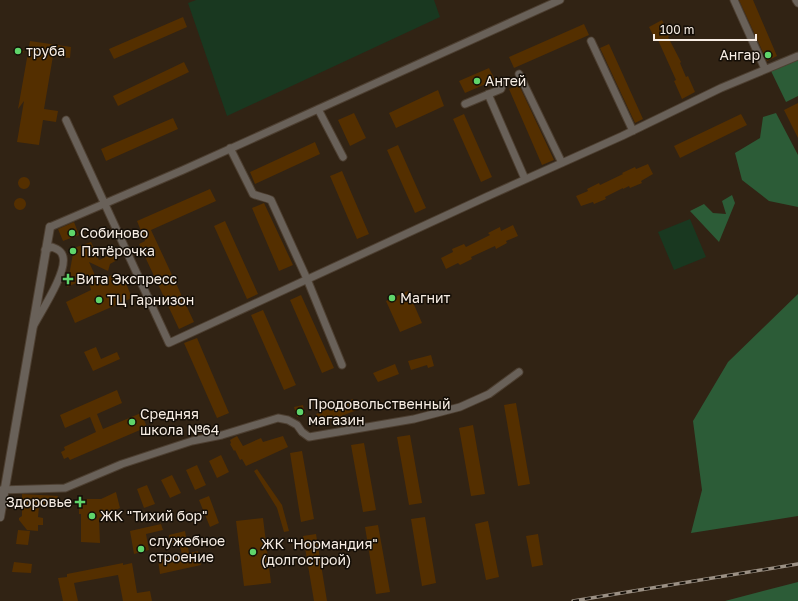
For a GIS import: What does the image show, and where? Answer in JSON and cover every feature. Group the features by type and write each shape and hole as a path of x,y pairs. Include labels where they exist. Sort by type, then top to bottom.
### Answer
{"street":[{"path":"0,517 3,490 50,227 560,0"},
{"path":"734,0 765,69"},
{"path":"591,41 633,131"},
{"path":"66,120 169,343 633,131 721,88 798,56"},
{"path":"519,74 562,163"},
{"path":"465,104 501,89 504,81"},
{"path":"488,94 525,180"},
{"path":"318,109 343,157"},
{"path":"230,148 253,194 259,197 266,197 271,200 307,279 342,365"},
{"path":"32,330 60,278 64,264 63,256 58,250 52,247 45,250"},
{"path":"3,490 66,488 122,464 192,441 222,435 278,418 288,420 297,425 302,432 309,437 414,419 460,407 489,394 519,372"}],"green space":[{"path":"196,0 434,0 440,17 227,116 188,3"},
{"path":"798,58 798,96 786,102 771,71"},
{"path":"776,113 798,155 798,207 769,201 742,180 735,153 760,138 763,117"},
{"path":"732,195 735,203 719,242 690,211 704,204 713,213 726,214 722,201"},
{"path":"690,219 706,257 674,270 658,232"},
{"path":"798,294 798,516 691,533 702,490 693,421 728,362"},
{"path":"798,582 798,601 725,601"}],"building":[{"path":"739,0 753,0 777,56 767,61"},
{"path":"183,17 187,27 114,59 109,49"},
{"path":"662,20 670,36 668,37 681,62 680,63 686,77 688,76 695,92 682,99 674,81 676,80 658,40 656,41 649,27"},
{"path":"584,24 589,35 514,68 509,57"},
{"path":"30,41 71,47 70,58 53,56 44,109 58,111 56,122 43,120 39,145 17,142 24,101 18,109"},
{"path":"609,44 643,119 635,123 600,48"},
{"name":"труба","path":"19,48 25,52 17,54 15,51"},
{"path":"184,62 189,72 118,106 113,96"},
{"name":"Антей","path":"489,68 495,80 465,93 459,81"},
{"path":"519,85 554,160 542,165 509,89"},
{"path":"438,90 444,106 396,128 389,113"},
{"path":"798,103 798,138 784,110"},
{"path":"354,113 366,138 350,146 338,120"},
{"path":"464,114 492,177 481,182 453,119"},
{"path":"741,114 747,125 680,158 674,146"},
{"path":"173,118 178,129 106,161 101,149"},
{"path":"315,142 320,154 255,184 250,172"},
{"path":"398,145 426,208 415,213 387,150"},
{"path":"648,164 653,174 641,181 642,183 630,188 629,186 623,188 605,197 606,199 594,204 593,202 581,206 576,196 588,191 587,189 599,183 600,185 635,167 636,169"},
{"path":"342,171 369,234 357,239 330,176"},
{"path":"24,177 28,179 30,183 28,187 24,189 20,187 18,183 20,179"},
{"path":"210,189 216,201 151,230 194,322 179,329 139,244 145,241 137,221"},
{"path":"18,198 22,198 26,204 22,210 18,210 14,206 14,202"},
{"path":"264,203 293,265 279,271 252,208"},
{"path":"225,221 258,294 247,299 214,226"},
{"path":"74,222 79,235 63,241 58,229"},
{"path":"513,225 518,236 506,241 507,243 496,249 495,246 471,257 472,259 460,265 458,263 446,269 441,258 453,252 452,249 464,244 466,247 490,235 488,233 500,227 501,231"},
{"path":"91,242 99,260 114,253 117,260 110,264 108,271 89,262 98,282 118,272 120,277 123,276 132,298 75,323 66,302 91,290 90,286 93,276 67,287 74,248"},
{"path":"408,291 422,323 400,332 386,301"},
{"path":"301,295 334,368 322,373 290,300"},
{"path":"263,310 296,385 284,390 251,315"},
{"path":"197,338 229,413 217,418 184,343"},
{"path":"96,347 101,359 117,352 120,359 93,371 84,352"},
{"path":"431,355 434,366 428,368 427,365 411,370 408,361"},
{"path":"395,364 399,374 378,382 373,373"},
{"name":"Средняя школа №64","path":"117,390 122,403 97,414 103,429 141,413 147,427 70,460 68,457 64,459 61,452 65,450 64,447 96,432 90,417 65,428 60,415"},
{"path":"353,399 357,410 321,424 316,414"},
{"path":"516,403 530,484 518,486 504,405"},
{"name":"Продовольственный магазин","path":"303,405 305,415 297,417 294,407"},
{"path":"473,425 485,494 471,496 459,428"},
{"path":"410,435 422,503 409,505 397,437"},
{"path":"237,436 243,446 261,438 263,442 283,436 288,447 246,466 242,459 240,460 230,444 230,440"},
{"path":"364,443 376,510 363,512 351,445"},
{"path":"302,451 314,519 301,522 290,453"},
{"path":"221,455 229,472 217,478 209,461"},
{"path":"197,465 206,485 195,490 186,470"},
{"path":"257,469 282,505 289,531 284,532 277,508 254,471"},
{"path":"172,475 181,493 170,498 161,480"},
{"path":"147,485 155,504 144,508 137,489"},
{"name":"ЖК \"Тихий бор\"","path":"116,492 120,508 99,518 100,543 81,542 81,514 79,514 79,499 101,499"},
{"path":"22,494 58,496 57,508 39,507 38,517 43,518 43,525 38,525 38,531 27,530 19,520 22,516"},
{"path":"209,496 219,523 210,527 199,500"},
{"path":"425,517 436,583 422,586 411,519"},
{"name":"ЖК \"Нормандия\" (долгострой)","path":"263,518 271,583 244,586 236,521"},
{"path":"488,521 499,577 486,580 475,524"},
{"path":"161,524 163,530 146,534 149,550 134,554 130,531"},
{"path":"378,525 390,592 376,594 365,527"},
{"path":"18,530 30,531 28,545 16,544"},
{"path":"185,531 189,553 198,551 201,565 160,574 158,560 182,555 179,541 170,543 169,535"},
{"path":"316,534 327,601 314,601 303,536"},
{"path":"538,534 543,565 532,567 526,536"},
{"path":"14,562 32,564 31,573 12,572"},
{"path":"123,563 123,565 132,563 137,593 150,591 152,601 123,601 118,575 74,583 78,601 63,601 58,578 67,577 67,574"}],"railway":[{"path":"573,601 798,564"}],"place":[{"name":"труба","path":"18,51"},
{"name":"Ангар","path":"768,55"},
{"name":"Антей","path":"477,81"},
{"name":"Собиново","path":"72,233"},
{"name":"Пятёрочка","path":"73,251"},
{"name":"Вита Экспресс","path":"68,279"},
{"name":"Магнит","path":"392,298"},
{"name":"ТЦ Гарнизон","path":"99,300"},
{"name":"Продовольственный магазин","path":"300,412"},
{"name":"Средняя школа №64","path":"132,422"},
{"name":"Здоровье","path":"80,502"},
{"name":"ЖК \"Тихий бор\"","path":"92,516"},
{"name":"служебное строение","path":"141,549"},
{"name":"ЖК \"Нормандия\" (долгострой)","path":"253,552"}]}
